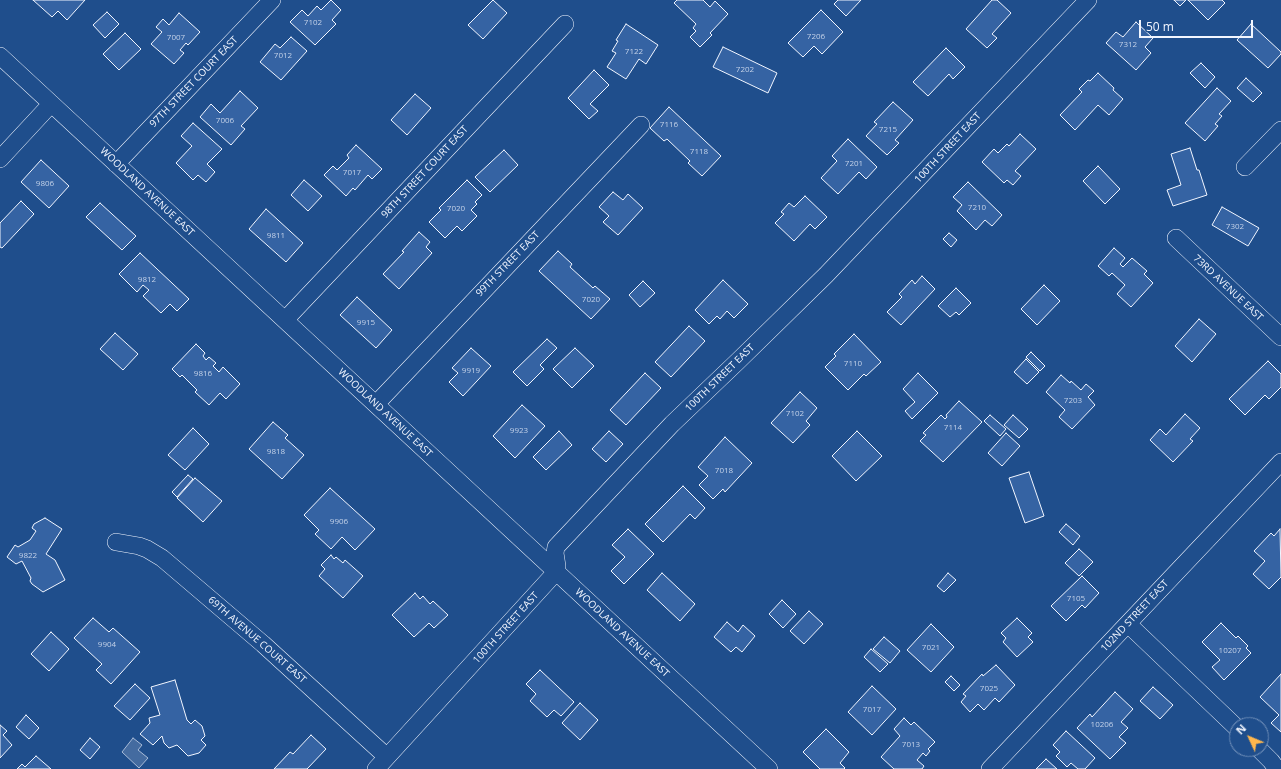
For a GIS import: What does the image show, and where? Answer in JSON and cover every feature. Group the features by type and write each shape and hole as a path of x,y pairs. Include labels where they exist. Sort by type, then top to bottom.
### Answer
{"street":[{"name":"97TH STREET COURT EAST","path":"116,164 272,0"},
{"name":"100TH STREET EAST","path":"382,763 556,572 556,547 672,424 738,362 836,264 1088,0"},
{"name":"98TH STREET COURT EAST","path":"285,320 565,24"},
{"name":"WOODLAND AVENUE EAST","path":"0,56 770,769"},
{"path":"0,159 51,104"},
{"name":"99TH STREET EAST","path":"376,404 641,125"},
{"path":"1245,167 1281,130"},
{"name":"73RD AVENUE EAST","path":"1176,238 1281,337"},
{"name":"102ND STREET EAST","path":"990,769 1281,462"},
{"name":"69TH AVENUE COURT EAST","path":"116,542 139,546 162,558 262,644 382,763"},
{"path":"1128,624 1229,720"},
{"path":"1267,757 1276,769"}],"water":[{"path":"133,738 142,745 138,750 148,758 139,768 122,752"}],"building":[{"path":"33,0 85,0 67,20 58,11 52,17"},
{"path":"331,0 341,10 332,20 336,24 315,45 290,22 302,10 308,16 317,6 321,10"},
{"path":"493,0 507,13 483,39 468,25"},
{"path":"677,0 703,0 710,7 715,1 728,14 710,33 712,35 700,47 690,37 696,31 693,28 696,24 674,3"},
{"path":"838,0 861,0 846,16 834,4"},
{"path":"992,0 997,0 1011,13 992,34 997,38 987,48 966,29"},
{"path":"1174,0 1186,0 1180,6"},
{"path":"1188,0 1222,0 1225,3 1208,20"},
{"path":"821,10 843,32 822,54 814,46 803,57 788,43"},
{"path":"107,12 119,24 105,38 93,25"},
{"path":"179,13 200,32 188,45 186,43 180,50 184,53 174,64 151,44 162,32 156,27 163,19 169,25"},
{"path":"1136,22 1153,38 1145,47 1151,53 1136,70 1106,43 1116,32 1123,37"},
{"path":"626,24 658,45 646,64 639,59 626,79 607,67 616,53 612,51 618,41 616,40"},
{"path":"1251,24 1281,52 1281,54 1268,68 1237,40"},
{"path":"125,33 141,49 119,70 103,54"},
{"path":"291,37 307,51 281,80 260,62 275,44 280,48"},
{"path":"723,47 777,73 768,93 713,67"},
{"path":"946,48 965,67 953,79 949,74 928,96 913,82"},
{"path":"1201,63 1215,77 1205,88 1190,73"},
{"path":"594,70 609,85 590,104 598,111 589,119 568,98"},
{"path":"1098,73 1123,99 1109,115 1098,105 1075,130 1060,115 1082,92 1079,89"},
{"path":"1246,78 1262,93 1253,102 1237,88"},
{"path":"1217,88 1231,101 1219,114 1222,116 1215,124 1218,126 1205,141 1185,123"},
{"path":"240,91 258,108 241,126 245,129 231,145 200,117 211,104 220,113"},
{"path":"415,94 431,108 407,135 391,120"},
{"path":"893,102 913,120 895,140 899,143 887,155 866,136 877,124 874,122"},
{"path":"669,107 721,156 702,176 688,163 690,161 667,139 664,141 650,128"},
{"path":"193,123 222,149 207,164 215,172 206,182 198,175 193,180 176,163 192,146 181,136"},
{"path":"1020,134 1036,149 1015,171 1021,176 1013,185 1007,180 1004,183 982,162 994,149 998,153 1007,144 1009,146"},
{"path":"848,139 877,167 866,179 859,172 838,194 821,178 837,161 832,156"},
{"path":"356,145 382,169 372,179 368,175 355,190 353,188 346,196 324,175 333,166 337,170 349,158 347,155"},
{"path":"1190,148 1207,195 1173,206 1167,190 1181,185 1171,154"},
{"path":"504,150 518,165 490,192 475,177"},
{"path":"41,160 69,186 49,208 21,182"},
{"path":"1098,166 1120,189 1105,204 1083,181"},
{"path":"304,180 322,196 308,211 291,195"},
{"path":"467,180 482,195 475,202 477,204 471,210 477,216 462,231 457,226 445,238 429,222 441,210 439,208"},
{"path":"968,182 1002,215 992,226 985,220 976,230 957,211 962,205 953,197"},
{"path":"613,192 623,200 628,194 643,208 618,235 603,222 609,216 599,207"},
{"path":"805,196 827,217 815,229 810,224 794,241 775,223 784,214 781,212 789,203 794,207"},
{"path":"21,201 34,214 2,248 0,247 0,223"},
{"path":"100,203 136,236 122,250 86,217"},
{"path":"1222,207 1259,228 1248,246 1212,225"},
{"path":"266,209 303,243 286,262 249,229"},
{"path":"419,232 430,242 426,247 432,253 399,289 383,274 404,252 402,251"},
{"path":"949,233 957,240 951,247 943,239"},
{"path":"1114,248 1125,258 1120,264 1123,267 1132,258 1147,271 1144,274 1153,283 1131,307 1117,294 1125,285 1112,273 1109,276 1098,266"},
{"path":"558,251 572,264 570,267 593,288 595,286 610,299 591,319 539,271"},
{"path":"140,253 189,299 177,311 170,304 161,313 143,296 149,290 143,285 137,292 119,274"},
{"path":"922,276 935,289 901,325 887,312 902,297 899,294 912,280 915,284"},
{"path":"723,280 748,304 734,318 727,311 720,319 717,316 709,324 695,310"},
{"path":"643,281 655,293 640,307 629,295"},
{"path":"1044,285 1060,301 1037,325 1021,309"},
{"path":"956,288 971,303 959,315 956,312 950,317 938,306"},
{"path":"357,297 392,330 376,348 340,315"},
{"path":"1199,319 1216,334 1192,362 1175,346"},
{"path":"689,326 705,341 671,377 655,362"},
{"path":"115,333 138,354 123,370 100,349"},
{"path":"854,334 881,362 866,376 864,374 848,390 825,367 836,356 834,354"},
{"path":"547,339 557,348 540,365 544,369 527,386 513,372"},
{"path":"196,344 205,353 203,356 206,360 209,357 216,363 213,366 219,372 223,367 240,384 226,399 220,393 209,405 195,392 197,390 182,375 180,377 172,369"},
{"path":"471,348 491,366 463,396 449,382 458,373 452,368"},
{"path":"575,348 594,366 572,388 553,369"},
{"path":"1031,352 1045,366 1040,371 1026,357"},
{"path":"1026,359 1039,372 1027,384 1014,372"},
{"path":"1268,361 1281,374 1281,387 1269,399 1265,395 1245,415 1229,399"},
{"path":"645,373 661,388 626,425 610,410"},
{"path":"918,373 938,393 912,419 905,411 915,402 903,389"},
{"path":"1061,375 1081,390 1086,384 1094,391 1088,397 1095,405 1072,429 1059,417 1065,410 1046,392"},
{"path":"800,392 817,408 806,421 810,425 793,443 771,423"},
{"path":"959,401 982,422 943,462 920,441 926,435 923,433 941,415 945,419 947,417 946,415"},
{"path":"522,405 545,426 515,458 493,436"},
{"path":"1185,414 1200,428 1190,439 1193,441 1173,462 1150,440 1160,429 1166,435"},
{"path":"990,415 1006,429 1000,436 984,421"},
{"path":"1013,415 1028,429 1019,438 1004,425"},
{"path":"273,422 288,435 285,438 304,455 282,479 249,449"},
{"path":"193,428 209,444 185,470 168,455"},
{"path":"559,431 572,445 546,470 533,457"},
{"path":"609,431 623,444 606,462 592,449"},
{"path":"857,431 882,456 856,481 832,456"},
{"path":"1006,433 1020,446 1002,466 988,453"},
{"path":"725,437 752,463 725,492 723,489 713,499 699,485 708,476 698,467"},
{"path":"1029,472 1044,516 1025,523 1009,478"},
{"path":"188,475 193,479 177,497 172,492"},
{"path":"195,478 222,501 203,522 177,498"},
{"path":"683,486 705,508 695,519 690,514 663,542 645,524"},
{"path":"330,488 375,529 355,550 342,537 331,549 315,534 319,530 304,515"},
{"path":"45,518 62,529 46,554 55,560 65,580 43,592 32,584 30,581 31,578 22,561 16,564 7,557 15,545 18,547 30,540 36,531 32,528 34,524"},
{"path":"1066,524 1080,536 1073,545 1059,532"},
{"path":"628,529 654,554 624,584 611,571 625,557 612,545"},
{"path":"1280,529 1281,577 1269,589 1253,574 1265,561 1254,551 1271,533 1274,536"},
{"path":"1079,549 1093,562 1079,576 1065,563"},
{"path":"331,555 334,559 336,557 343,563 345,560 363,576 343,598 319,576 325,569 321,565"},
{"path":"662,573 695,604 680,621 647,590"},
{"path":"948,573 956,580 944,592 937,586"},
{"path":"1082,576 1099,593 1085,608 1082,605 1066,621 1051,606"},
{"path":"415,593 420,599 423,596 430,604 433,601 448,615 434,628 429,623 414,637 392,615"},
{"path":"782,600 796,614 783,628 769,614"},
{"path":"809,611 823,624 804,644 790,631"},
{"path":"93,618 109,632 113,628 140,652 111,684 96,670 102,664 74,638"},
{"path":"1017,618 1032,633 1028,637 1033,642 1017,657 1003,642 1006,638 1001,633"},
{"path":"727,622 738,632 743,625 755,636 742,652 736,647 731,652 714,637"},
{"path":"1221,623 1236,638 1238,636 1248,646 1246,648 1251,653 1224,680 1212,667 1220,660 1202,642"},
{"path":"931,624 954,647 931,672 907,650"},
{"path":"51,632 69,649 49,671 31,654"},
{"path":"884,637 900,651 890,663 873,649"},
{"path":"871,649 888,664 880,672 864,657"},
{"path":"996,665 1015,685 999,702 995,698 984,710 978,704 970,712 961,702 966,696 963,694 982,674 983,676"},
{"path":"540,670 574,702 561,716 554,710 547,717 530,701 536,694 526,684"},
{"path":"1281,674 1281,732 1271,723 1279,715 1260,697"},
{"path":"951,676 960,685 954,691 945,682"},
{"path":"175,680 187,720 191,724 195,720 202,726 205,736 201,740 206,745 199,753 188,756 177,745 169,748 164,743 162,736 153,745 140,734 150,723 149,718 160,715 151,687"},
{"path":"135,684 150,698 130,720 114,706"},
{"path":"872,686 896,709 872,735 848,712"},
{"path":"1153,687 1173,705 1160,719 1140,701"},
{"path":"1115,692 1133,709 1121,722 1128,728 1119,737 1126,743 1110,759 1077,728 1090,714 1092,717"},
{"path":"580,703 598,720 580,740 562,723"},
{"path":"26,715 39,728 29,739 16,727"},
{"path":"904,718 911,725 914,722 935,742 928,749 930,751 926,756 923,753 917,760 924,766 922,769 894,769 881,757 900,736 894,729"},
{"path":"0,725 7,731 3,735 12,745 0,758"},
{"path":"826,729 849,752 840,763 845,768 844,769 820,769 803,752"},
{"path":"1066,731 1095,758 1085,769 1078,769 1071,763 1067,767 1056,756 1060,752 1053,745"},
{"path":"311,735 326,749 307,769 274,769 290,752 293,754"},
{"path":"90,738 100,747 90,759 80,750"},
{"path":"36,756 51,769 17,769 22,764 25,767"},
{"path":"1046,759 1057,769 1036,769"}]}
